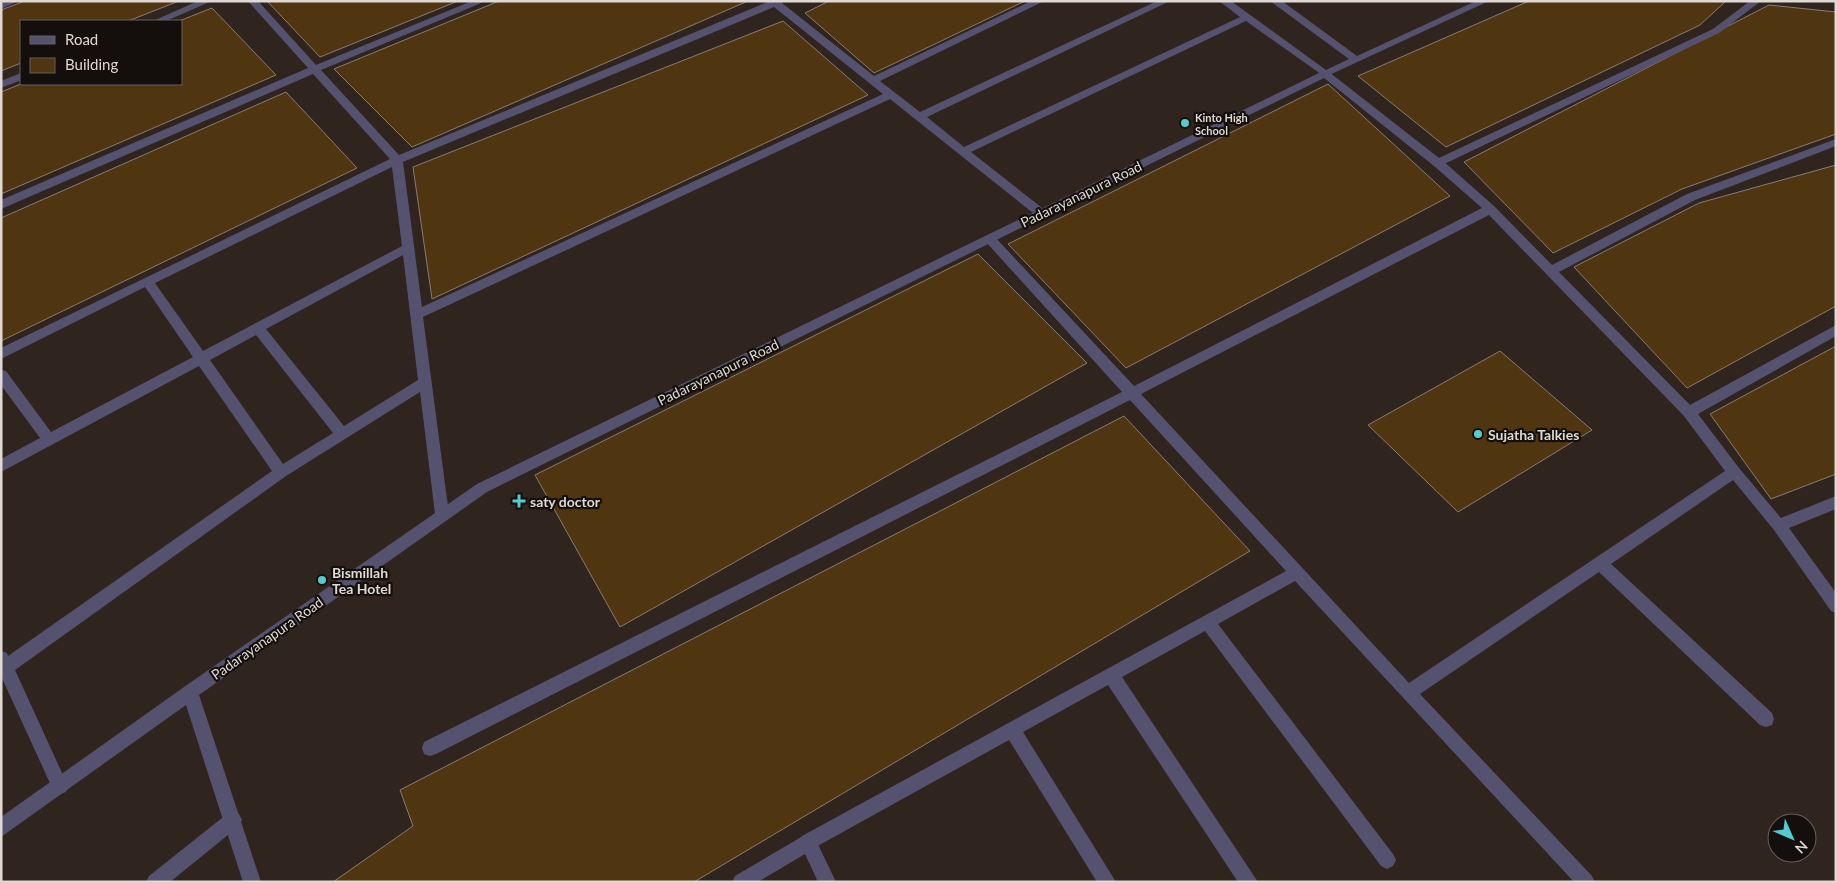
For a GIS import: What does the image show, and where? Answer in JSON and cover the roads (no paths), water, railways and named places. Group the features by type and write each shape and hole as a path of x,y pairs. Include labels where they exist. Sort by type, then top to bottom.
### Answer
{"street":[{"path":"1,6 14,1"},
{"path":"160,20 207,1"},
{"path":"253,1 397,160 442,514"},
{"path":"1,205 315,69 481,1"},
{"path":"874,80 1039,1"},
{"path":"918,117 1165,1"},
{"path":"1224,1 1325,74 1438,163 1490,209 1688,412 1779,526 1836,606"},
{"path":"1275,1 1355,59"},
{"name":"Padarayanapura Road","path":"1,828 190,692 442,514 482,488 1355,59 1484,1"},
{"path":"1438,163 1716,31 1756,1"},
{"path":"1,354 397,160 777,2 918,117 965,151 1042,214"},
{"path":"965,151 1247,17"},
{"path":"1,84 20,76"},
{"path":"417,315 892,94"},
{"path":"1551,271 1691,197 1836,142"},
{"path":"430,748 1132,394 1490,209"},
{"path":"990,239 1408,693 1586,882"},
{"path":"1,466 408,247"},
{"path":"147,281 281,472"},
{"path":"258,328 342,434"},
{"path":"1688,412 1836,330"},
{"path":"1,375 48,440"},
{"path":"60,786 4,662 281,472 426,382"},
{"path":"1408,693 1734,472"},
{"path":"1779,526 1836,502"},
{"path":"1600,562 1766,719"},
{"path":"741,882 808,842 1297,572"},
{"path":"1207,621 1387,860"},
{"path":"1110,675 1249,882"},
{"path":"190,692 252,882"},
{"path":"1011,729 1107,882"},
{"path":"155,882 233,820"},
{"path":"808,842 827,882"}],"place":[{"name":"Kinto High School","path":"1185,123"},
{"name":"Sujatha Talkies","path":"1478,434"},
{"name":"saty doctor","path":"519,501"},
{"name":"Bismillah Tea Hotel","path":"322,580"}]}
